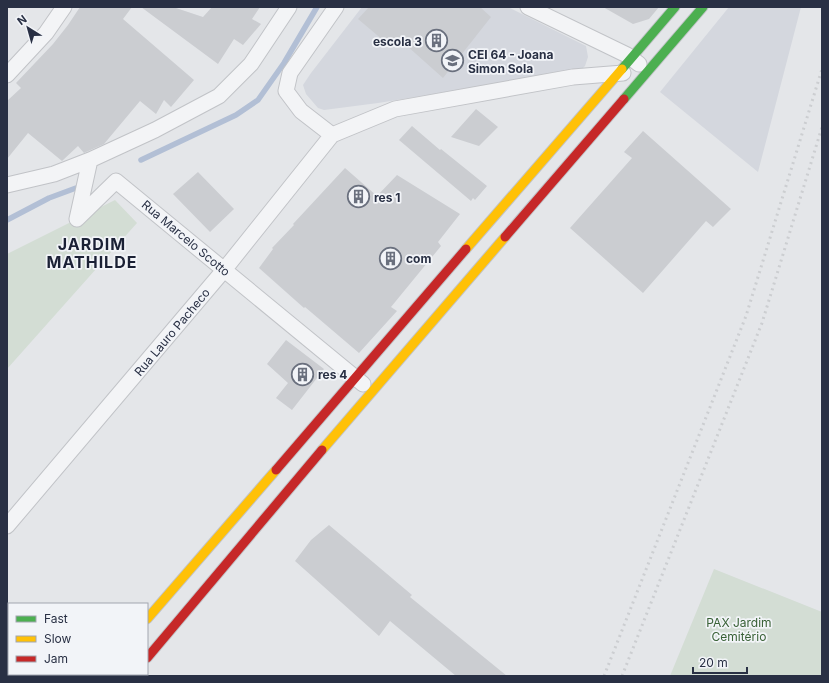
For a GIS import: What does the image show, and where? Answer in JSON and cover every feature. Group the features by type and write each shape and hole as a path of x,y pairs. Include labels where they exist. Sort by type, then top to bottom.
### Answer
{"main road":[{"path":"148,618 350,374 618,74 675,7"},
{"path":"148,657 372,391 703,7"}],"street":[{"path":"7,75 46,33 64,7"},
{"path":"7,185 54,174 90,160 155,130 219,96 252,64 289,7"},
{"path":"336,7 290,72 286,91 301,111 332,135 395,109 573,77 648,71"},
{"path":"528,7 631,58 648,71"},
{"name":"Rua Lauro Pacheco","path":"7,526 224,270 332,135"},
{"name":"Rua Marcelo Scotto","path":"90,160 77,220 116,181 372,391"}],"shaded area":[{"name":"CEI 64 - Joana Simon Sola","path":"362,7 508,7 586,46 588,57 585,66 581,70 566,73 378,103 324,110 318,108 306,94 303,85"},
{"path":"729,7 801,7 758,172 660,92"}],"green space":[{"path":"115,200 137,223 7,369 7,254"},
{"name":"PAX Jardim Cemitério","path":"714,569 822,612 822,676 670,676"}],"building":[{"path":"80,7 132,7 123,19 194,80 171,107 164,100 156,114 140,101 104,144 84,153 78,146 62,161 28,133 7,159 7,101 21,88 16,83 53,44"},
{"path":"141,7 173,7 203,17 212,7 260,7 252,19 261,24 243,45 234,39 218,64"},
{"name":"escola 3","path":"369,7 480,7 491,17 443,78 397,37 390,46 358,19"},
{"path":"603,7 659,7 649,19 633,24"},
{"path":"476,109 498,127 479,146 451,137"},
{"path":"412,126 440,150 441,149 487,186 475,200 473,198 471,201 399,140"},
{"path":"643,131 731,209 713,227 706,221 643,293 570,228 632,158 624,152"},
{"path":"345,168 377,196 397,175 460,214 438,242 441,246 391,307 397,311 359,353 305,307 304,308 259,268 273,249 272,248"},
{"path":"198,172 234,209 210,232 173,194"},
{"name":"res 4","path":"286,340 324,369 292,410 276,398 288,383 267,364"},
{"path":"329,525 412,595 410,597 507,676 456,676 390,621 379,636 295,561 311,540"}],"waterway":[{"path":"141,160 236,115 258,100 284,63 317,7"},
{"path":"7,220 49,198 76,188"}],"railway":[{"path":"604,676 746,316 822,69"},
{"path":"622,676 762,323 822,127"}],"traffic: fast":[{"path":"622,69 675,7"},
{"path":"624,99 703,7"}],"traffic: slow":[{"path":"466,249 622,69"},
{"path":"322,450 505,237"},
{"path":"148,618 276,470"}],"traffic: jam":[{"path":"505,237 624,99"},
{"path":"276,470 466,249"},
{"path":"148,657 322,450"}],"place":[{"name":"escola 3","path":"437,41"},
{"name":"CEI 64 - Joana Simon Sola","path":"453,61"},
{"name":"res 1","path":"359,197"},
{"name":"com","path":"390,258"},
{"name":"res 4","path":"303,374"}],"district":[{"name":"JARDIM MATHILDE","path":"92,253"}]}
